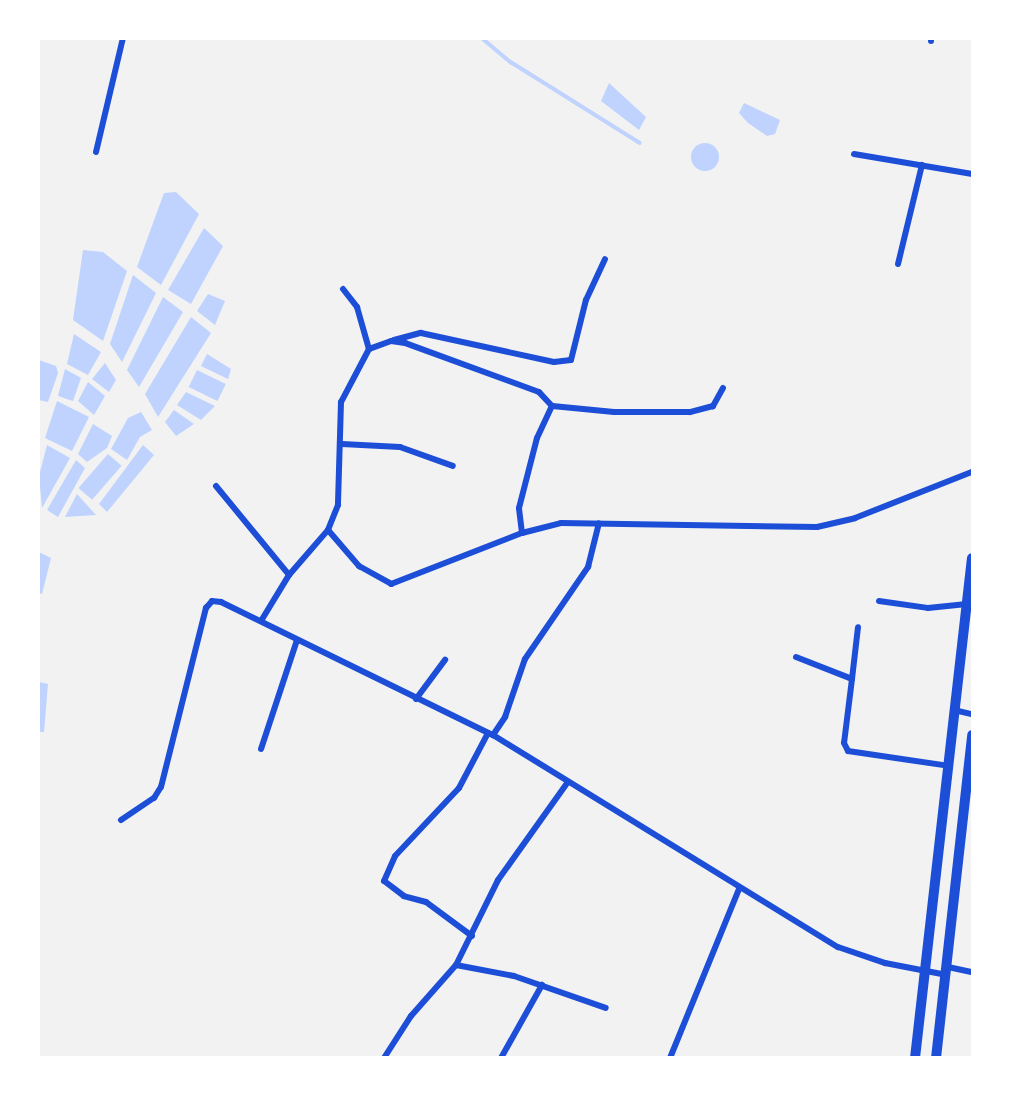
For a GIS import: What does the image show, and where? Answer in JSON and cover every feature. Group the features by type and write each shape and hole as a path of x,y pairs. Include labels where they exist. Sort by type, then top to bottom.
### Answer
{"highway":[{"path":"915,1058 972,558"},
{"path":"936,1058 972,735"}],"street":[{"path":"96,152 123,38"},
{"path":"854,154 972,174"},
{"path":"898,264 922,165"},
{"path":"261,621 289,575 328,530 338,505 342,444 341,402 369,349 421,334 554,362 571,360 586,300 605,259"},
{"path":"343,289 357,307 369,349"},
{"path":"391,341 540,392 552,406 614,412 690,412 713,406 723,388"},
{"path":"522,533 519,508 537,438 552,406"},
{"path":"342,444 400,447 453,466"},
{"path":"328,530 359,566 391,584 522,533 561,523 785,530 817,527 855,518 972,472"},
{"path":"216,486 289,575"},
{"path":"472,936 426,902 404,896 384,881 395,856 459,788 491,734 505,717 524,659 588,567 599,523"},
{"path":"121,820 154,798 161,787 206,608 212,601 221,602 491,734 739,889 838,947 926,971 972,972"},
{"path":"879,601 928,608 967,604"},
{"path":"858,627 844,743 848,751 948,766"},
{"path":"261,749 298,640"},
{"path":"796,657 852,679"},
{"path":"416,699 445,660"},
{"path":"954,710 972,714"},
{"path":"384,1058 411,1016 456,965 498,880 568,782"},
{"path":"670,1058 739,889"},
{"path":"456,965 542,985 606,1007"},
{"path":"501,1058 542,985"}],"water":[{"path":"609,83 646,117 639,130 601,101"},
{"path":"744,103 780,120 775,134 767,136 748,123 739,113"},
{"path":"705,143 715,147 719,157 715,167 705,171 695,167 691,157 695,147"},
{"path":"176,192 199,214 161,285 137,267 164,193"},
{"path":"204,228 223,246 191,304 168,290"},
{"path":"83,250 103,252 127,271 103,341 73,320"},
{"path":"133,275 156,293 122,362 110,344"},
{"path":"208,294 225,301 215,325 197,311"},
{"path":"163,297 183,312 139,387 127,370"},
{"path":"191,317 211,333 158,417 145,394"},
{"path":"74,334 101,352 88,375 67,364"},
{"path":"207,354 231,369 228,379 201,366"},
{"path":"39,360 56,366 58,373 48,402 39,400"},
{"path":"105,363 116,380 109,392 92,379"},
{"path":"65,369 81,378 73,401 58,396"},
{"path":"197,370 226,384 217,401 189,387"},
{"path":"88,382 105,396 94,415 78,401"},
{"path":"186,392 215,406 201,420 177,405"},
{"path":"57,401 89,417 72,451 45,438"},
{"path":"174,410 194,424 176,436 165,422"},
{"path":"141,412 152,430 140,437 127,460 111,449 128,418"},
{"path":"93,424 112,436 107,448 87,462 78,454"},
{"path":"47,445 70,458 42,508 39,476"},
{"path":"143,445 154,455 107,512 99,504"},
{"path":"108,454 122,466 92,500 78,488"},
{"path":"76,460 85,468 58,517 47,510"},
{"path":"77,494 96,515 65,517"},
{"path":"39,552 51,558 42,594 39,593"},
{"path":"39,682 48,684 44,732 39,732"}],"waterway":[{"path":"482,38 511,62 640,143"}]}
